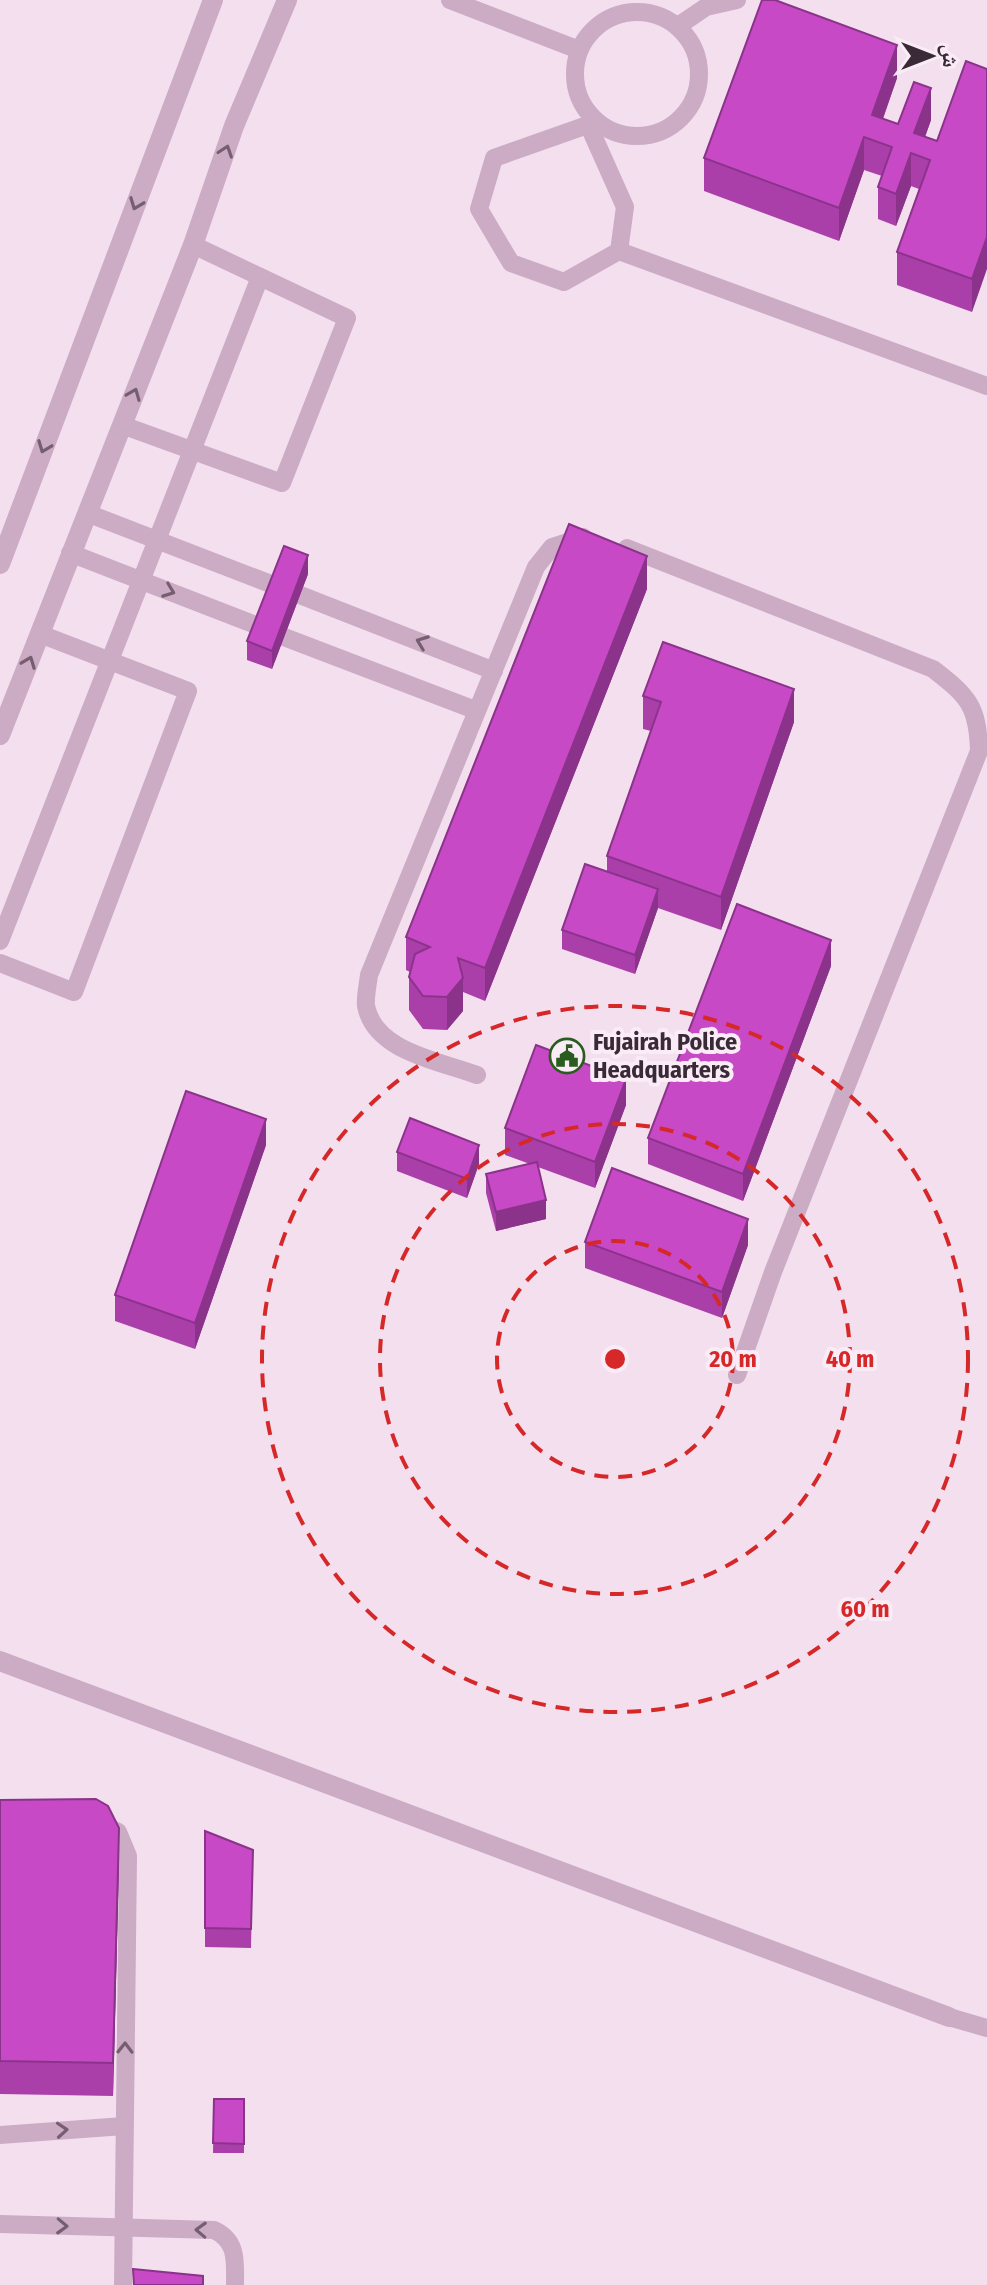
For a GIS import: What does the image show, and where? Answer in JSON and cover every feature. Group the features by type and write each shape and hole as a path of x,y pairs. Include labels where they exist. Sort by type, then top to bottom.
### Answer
{"street":[{"path":"0,564 213,0"},
{"path":"0,735 193,245 234,126 287,0"},
{"path":"0,1661 949,2017"}],"lane":[{"path":"450,0 579,50"},
{"path":"678,26 706,7 737,0"},
{"path":"623,12 652,14 678,26 690,42 699,79 695,98 684,115 669,128 632,137 612,132 596,122 583,107 576,88 574,69 579,50 589,33 623,12"},
{"path":"596,122 592,133 625,207 619,251"},
{"path":"596,122 494,158 479,209 511,263 564,282 619,251 987,386"},
{"path":"122,425 282,483 347,318 193,245"},
{"path":"0,941 260,277"},
{"path":"87,513 276,586"},
{"path":"477,1075 390,1043 376,1029 366,1005 369,975 536,567 552,547 578,536 607,540 933,669 965,694 979,722 979,751 773,1272 737,1375"},
{"path":"70,553 261,627"},
{"path":"300,595 494,671"},
{"path":"0,963 74,992 188,691 40,634"},
{"path":"284,637 475,710"},
{"path":"73,1822 109,1826 125,1843 128,1856 121,1992 123,2285"},
{"path":"949,2017 987,2028"},
{"path":"0,2135 124,2126"},
{"path":"0,2224 205,2229 222,2233 235,2253 235,2285"}],"building":[{"path":"762,0 775,0 897,45 872,115 898,124 914,82 931,88 914,133 937,141 966,61 987,69 987,237 972,279 897,252 930,160 911,153 896,194 878,187 892,147 864,137 839,208 704,158"},
{"path":"569,524 647,556 485,968 458,958 463,978 447,997 423,996 409,977 415,954 430,947 406,937"},
{"path":"284,546 308,555 272,651 247,641"},
{"path":"663,642 794,689 721,897 607,856 661,702 643,696"},
{"path":"585,864 658,889 635,955 562,930"},
{"path":"737,904 831,940 743,1174 648,1138"},
{"path":"536,1045 626,1079 595,1162 505,1128"},
{"path":"186,1091 266,1119 195,1323 115,1295"},
{"path":"410,1118 479,1145 467,1179 397,1152"},
{"path":"537,1162 546,1200 496,1212 486,1174"},
{"path":"612,1168 748,1219 722,1292 585,1242"},
{"path":"96,1799 108,1806 119,1828 113,2063 0,2061 0,1800"},
{"path":"205,1831 253,1850 251,1929 205,1928"},
{"path":"214,2099 244,2099 244,2144 213,2143"},
{"path":"133,2269 203,2276 203,2285 134,2285"}],"place":[{"name":"Fujairah Police Headquarters","path":"567,1056"}]}
